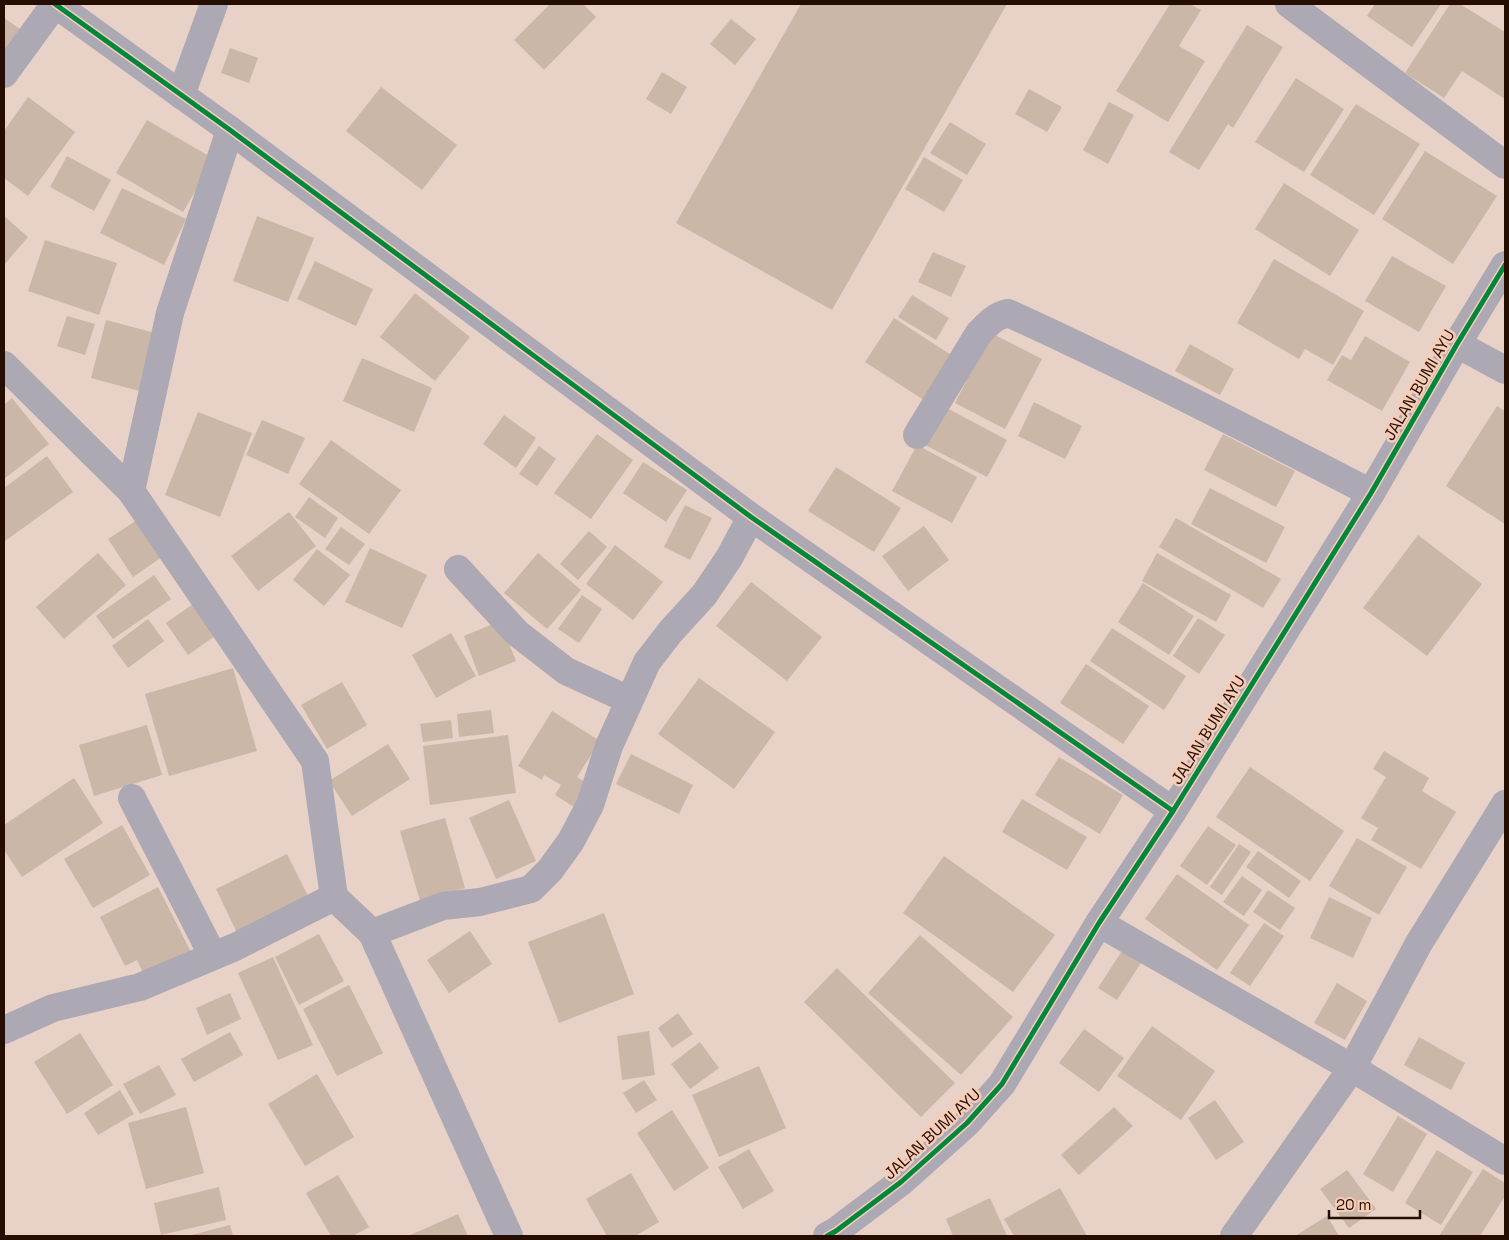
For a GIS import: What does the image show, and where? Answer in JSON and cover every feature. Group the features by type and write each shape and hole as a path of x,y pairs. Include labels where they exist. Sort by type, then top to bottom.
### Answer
{"street":[{"path":"4,74 55,4 230,130 751,516 1173,811"},
{"path":"181,95 214,4"},
{"path":"1289,4 1505,165"},
{"path":"131,491 170,313 230,130"},
{"name":"JALAN BUMI AYU","path":"827,1236 901,1182 967,1123 1002,1084 1099,923 1173,811 1371,493 1505,265"},
{"path":"917,435 979,333 992,320 1008,313 1172,391 1371,493"},
{"path":"1457,344 1505,370"},
{"path":"4,365 131,491 315,761 334,897 372,933 509,1236"},
{"path":"372,933 443,906 480,902 531,889 550,870 571,841 590,805 609,746 647,662 671,631 704,595 730,558 751,516"},
{"path":"458,569 517,633 559,666 629,700"},
{"path":"132,798 213,956"},
{"path":"1234,1236 1352,1068 1419,943 1505,804"},
{"path":"4,1030 54,1008 140,987 235,947 334,897"},
{"path":"1099,923 1352,1068 1505,1161"}],"building":[{"path":"550,4 583,4 596,17 544,70 514,40"},
{"path":"801,4 1007,4 832,310 676,223"},
{"path":"1170,4 1190,4 1201,10 1179,46 1205,61 1168,122 1116,91"},
{"path":"1375,4 1441,4 1412,47 1367,16"},
{"path":"1450,4 1460,4 1505,32 1505,99 1462,71 1444,98 1405,73"},
{"path":"4,18 23,31 4,60"},
{"path":"731,19 756,39 735,65 710,44"},
{"path":"1247,25 1283,47 1233,128 1228,124 1199,170 1169,152"},
{"path":"230,48 258,58 249,83 221,73"},
{"path":"662,72 687,87 671,114 646,99"},
{"path":"1296,78 1344,109 1304,172 1255,142"},
{"path":"381,87 457,145 422,190 346,131"},
{"path":"1029,89 1062,107 1047,132 1015,114"},
{"path":"28,97 75,132 28,196 4,178 4,131"},
{"path":"1109,102 1134,115 1108,164 1083,150"},
{"path":"1356,104 1420,144 1374,215 1310,175"},
{"path":"147,120 214,159 183,212 116,173"},
{"path":"950,122 986,144 967,175 930,153"},
{"path":"1425,151 1497,196 1453,264 1382,219"},
{"path":"67,156 111,180 94,211 50,187"},
{"path":"924,157 963,180 944,212 905,189"},
{"path":"1284,183 1359,230 1330,276 1255,229"},
{"path":"122,188 186,219 164,265 100,233"},
{"path":"4,216 28,237 4,265"},
{"path":"257,216 314,238 288,302 233,281"},
{"path":"45,240 117,263 99,315 28,291"},
{"path":"933,252 966,266 951,297 918,282"},
{"path":"1392,256 1446,286 1419,332 1365,301"},
{"path":"1274,259 1364,311 1333,365 1305,349 1299,359 1237,323"},
{"path":"315,261 373,289 356,326 297,299"},
{"path":"415,293 470,337 435,381 380,337"},
{"path":"912,295 949,318 936,340 898,317"},
{"path":"67,316 95,324 85,355 57,346"},
{"path":"894,318 959,360 930,404 865,362"},
{"path":"106,320 159,334 143,392 91,378"},
{"path":"991,333 1042,359 1005,429 955,403"},
{"path":"1365,336 1410,362 1382,411 1327,380 1342,355 1351,360"},
{"path":"1190,344 1234,369 1220,395 1175,371"},
{"path":"362,358 432,388 414,432 343,401"},
{"path":"12,398 49,444 4,479 4,405"},
{"path":"1034,402 1082,426 1065,459 1018,436"},
{"path":"943,406 1007,440 987,477 923,444"},
{"path":"1497,406 1505,411 1505,524 1446,486"},
{"path":"198,412 252,433 220,517 165,495"},
{"path":"504,415 536,438 516,468 483,444"},
{"path":"262,420 305,438 288,474 246,455"},
{"path":"597,434 633,460 591,519 554,493"},
{"path":"1223,434 1295,471 1276,507 1204,470"},
{"path":"331,440 401,490 369,534 299,484"},
{"path":"917,445 977,477 952,523 892,491"},
{"path":"539,446 556,459 537,486 519,474"},
{"path":"47,456 73,492 5,541 4,488"},
{"path":"643,462 687,490 666,522 623,493"},
{"path":"836,467 901,508 874,552 808,511"},
{"path":"1210,488 1285,527 1266,563 1191,524"},
{"path":"309,497 338,518 325,538 295,517"},
{"path":"685,505 712,518 690,560 664,547"},
{"path":"289,512 316,546 258,591 231,556"},
{"path":"1176,518 1281,579 1263,608 1159,547"},
{"path":"137,520 162,557 133,577 108,539"},
{"path":"924,526 949,560 908,591 882,556"},
{"path":"341,527 365,544 349,565 325,549"},
{"path":"589,531 607,547 578,580 560,564"},
{"path":"1418,535 1482,584 1427,656 1363,608"},
{"path":"615,545 663,582 633,620 586,584"},
{"path":"370,548 427,575 402,628 345,602"},
{"path":"317,549 350,575 324,606 293,580"},
{"path":"98,553 126,585 64,639 36,607"},
{"path":"538,553 581,590 547,629 504,593"},
{"path":"1157,553 1231,595 1216,622 1142,581"},
{"path":"154,575 171,599 113,639 96,616"},
{"path":"751,582 822,637 787,681 716,626"},
{"path":"1143,583 1194,616 1169,655 1118,622"},
{"path":"582,595 602,609 579,643 558,629"},
{"path":"193,604 215,636 188,655 166,623"},
{"path":"1198,618 1225,635 1199,674 1173,656"},
{"path":"148,619 164,641 128,668 112,646"},
{"path":"500,621 516,661 479,676 464,636"},
{"path":"1112,628 1186,676 1164,710 1090,661"},
{"path":"451,633 476,676 436,698 412,655"},
{"path":"1086,664 1149,706 1123,744 1060,703"},
{"path":"233,668 257,751 169,776 145,694"},
{"path":"699,678 775,732 734,789 658,734"},
{"path":"342,682 367,725 327,749 301,705"},
{"path":"491,710 494,733 459,737 457,714"},
{"path":"552,711 600,741 577,777 588,784 574,807 555,795 561,785 544,775 542,780 518,766"},
{"path":"451,720 453,738 423,742 420,724"},
{"path":"147,725 162,775 94,796 79,745"},
{"path":"508,735 516,793 430,805 423,746"},
{"path":"388,744 410,779 352,816 329,781"},
{"path":"1384,751 1429,778 1422,791 1456,812 1421,869 1371,840 1378,828 1361,818 1386,777 1373,769"},
{"path":"631,754 693,785 679,814 616,784"},
{"path":"1059,757 1123,795 1100,834 1035,795"},
{"path":"1250,767 1344,831 1310,881 1216,817"},
{"path":"74,778 103,823 22,877 4,850 4,825"},
{"path":"1022,799 1087,837 1067,870 1002,832"},
{"path":"509,800 536,861 496,879 469,818"},
{"path":"445,818 465,888 420,901 400,831"},
{"path":"122,825 150,875 93,908 64,859"},
{"path":"1208,826 1236,845 1207,885 1180,866"},
{"path":"1357,838 1407,867 1379,915 1329,886"},
{"path":"1239,844 1251,852 1222,895 1210,887"},
{"path":"1258,851 1301,881 1289,898 1246,867"},
{"path":"287,854 312,904 240,939 216,889"},
{"path":"944,856 1055,935 1013,992 903,913"},
{"path":"1177,874 1249,925 1217,970 1145,919"},
{"path":"1242,876 1262,890 1244,916 1223,902"},
{"path":"158,887 194,958 147,981 137,960 125,966 100,917"},
{"path":"1268,890 1295,908 1280,930 1253,912"},
{"path":"1329,897 1372,918 1353,958 1310,938"},
{"path":"604,913 634,994 559,1023 528,942"},
{"path":"1264,923 1284,936 1250,986 1230,973"},
{"path":"470,931 492,964 449,993 427,960"},
{"path":"319,934 344,981 299,1005 275,957"},
{"path":"920,935 1013,1017 961,1075 868,993"},
{"path":"1127,943 1146,955 1117,1000 1098,988"},
{"path":"273,957 313,1045 278,1060 238,973"},
{"path":"837,968 955,1083 921,1117 804,1002"},
{"path":"1337,983 1367,1001 1345,1040 1314,1023"},
{"path":"349,985 383,1053 337,1076 303,1009"},
{"path":"230,993 241,1019 207,1035 196,1008"},
{"path":"678,1013 693,1034 672,1048 658,1028"},
{"path":"1152,1026 1215,1071 1181,1120 1117,1076"},
{"path":"1084,1029 1124,1058 1099,1092 1059,1063"},
{"path":"649,1031 655,1075 622,1080 617,1036"},
{"path":"230,1032 243,1055 194,1082 181,1059"},
{"path":"80,1033 113,1085 67,1114 34,1062"},
{"path":"1419,1037 1465,1063 1451,1090 1404,1065"},
{"path":"700,1042 719,1068 690,1089 671,1064"},
{"path":"159,1065 176,1095 140,1114 123,1084"},
{"path":"759,1066 786,1128 719,1157 692,1095"},
{"path":"317,1074 354,1137 305,1166 268,1104"},
{"path":"644,1080 657,1100 636,1113 623,1093"},
{"path":"120,1090 134,1114 98,1135 84,1113"},
{"path":"1215,1100 1244,1142 1216,1160 1188,1118"},
{"path":"186,1107 204,1173 146,1189 128,1123"},
{"path":"1114,1107 1133,1126 1079,1175 1061,1155"},
{"path":"672,1110 709,1168 674,1191 637,1133"},
{"path":"1398,1116 1427,1134 1393,1192 1363,1174"},
{"path":"749,1149 774,1191 743,1209 718,1167"},
{"path":"1437,1150 1473,1172 1441,1225 1405,1203"},
{"path":"1483,1169 1505,1183 1505,1196 1480,1236 1439,1236"},
{"path":"1347,1170 1376,1209 1349,1228 1320,1189"},
{"path":"631,1173 659,1222 635,1236 607,1236 586,1199"},
{"path":"338,1175 369,1227 353,1236 331,1236 306,1193"},
{"path":"219,1187 226,1220 161,1235 154,1203"},
{"path":"1060,1188 1087,1236 1014,1236 1004,1219"},
{"path":"990,1198 1007,1236 953,1236 946,1219"},
{"path":"458,1214 468,1236 408,1236"},
{"path":"1327,1216 1339,1236 1295,1236"},
{"path":"230,1225 233,1236 188,1236"}],"cycle path":[{"path":"55,4 230,130 751,517 1173,811"},
{"path":"827,1236 901,1182 967,1123 1002,1084 1099,923 1173,811 1371,493 1505,265"}]}
